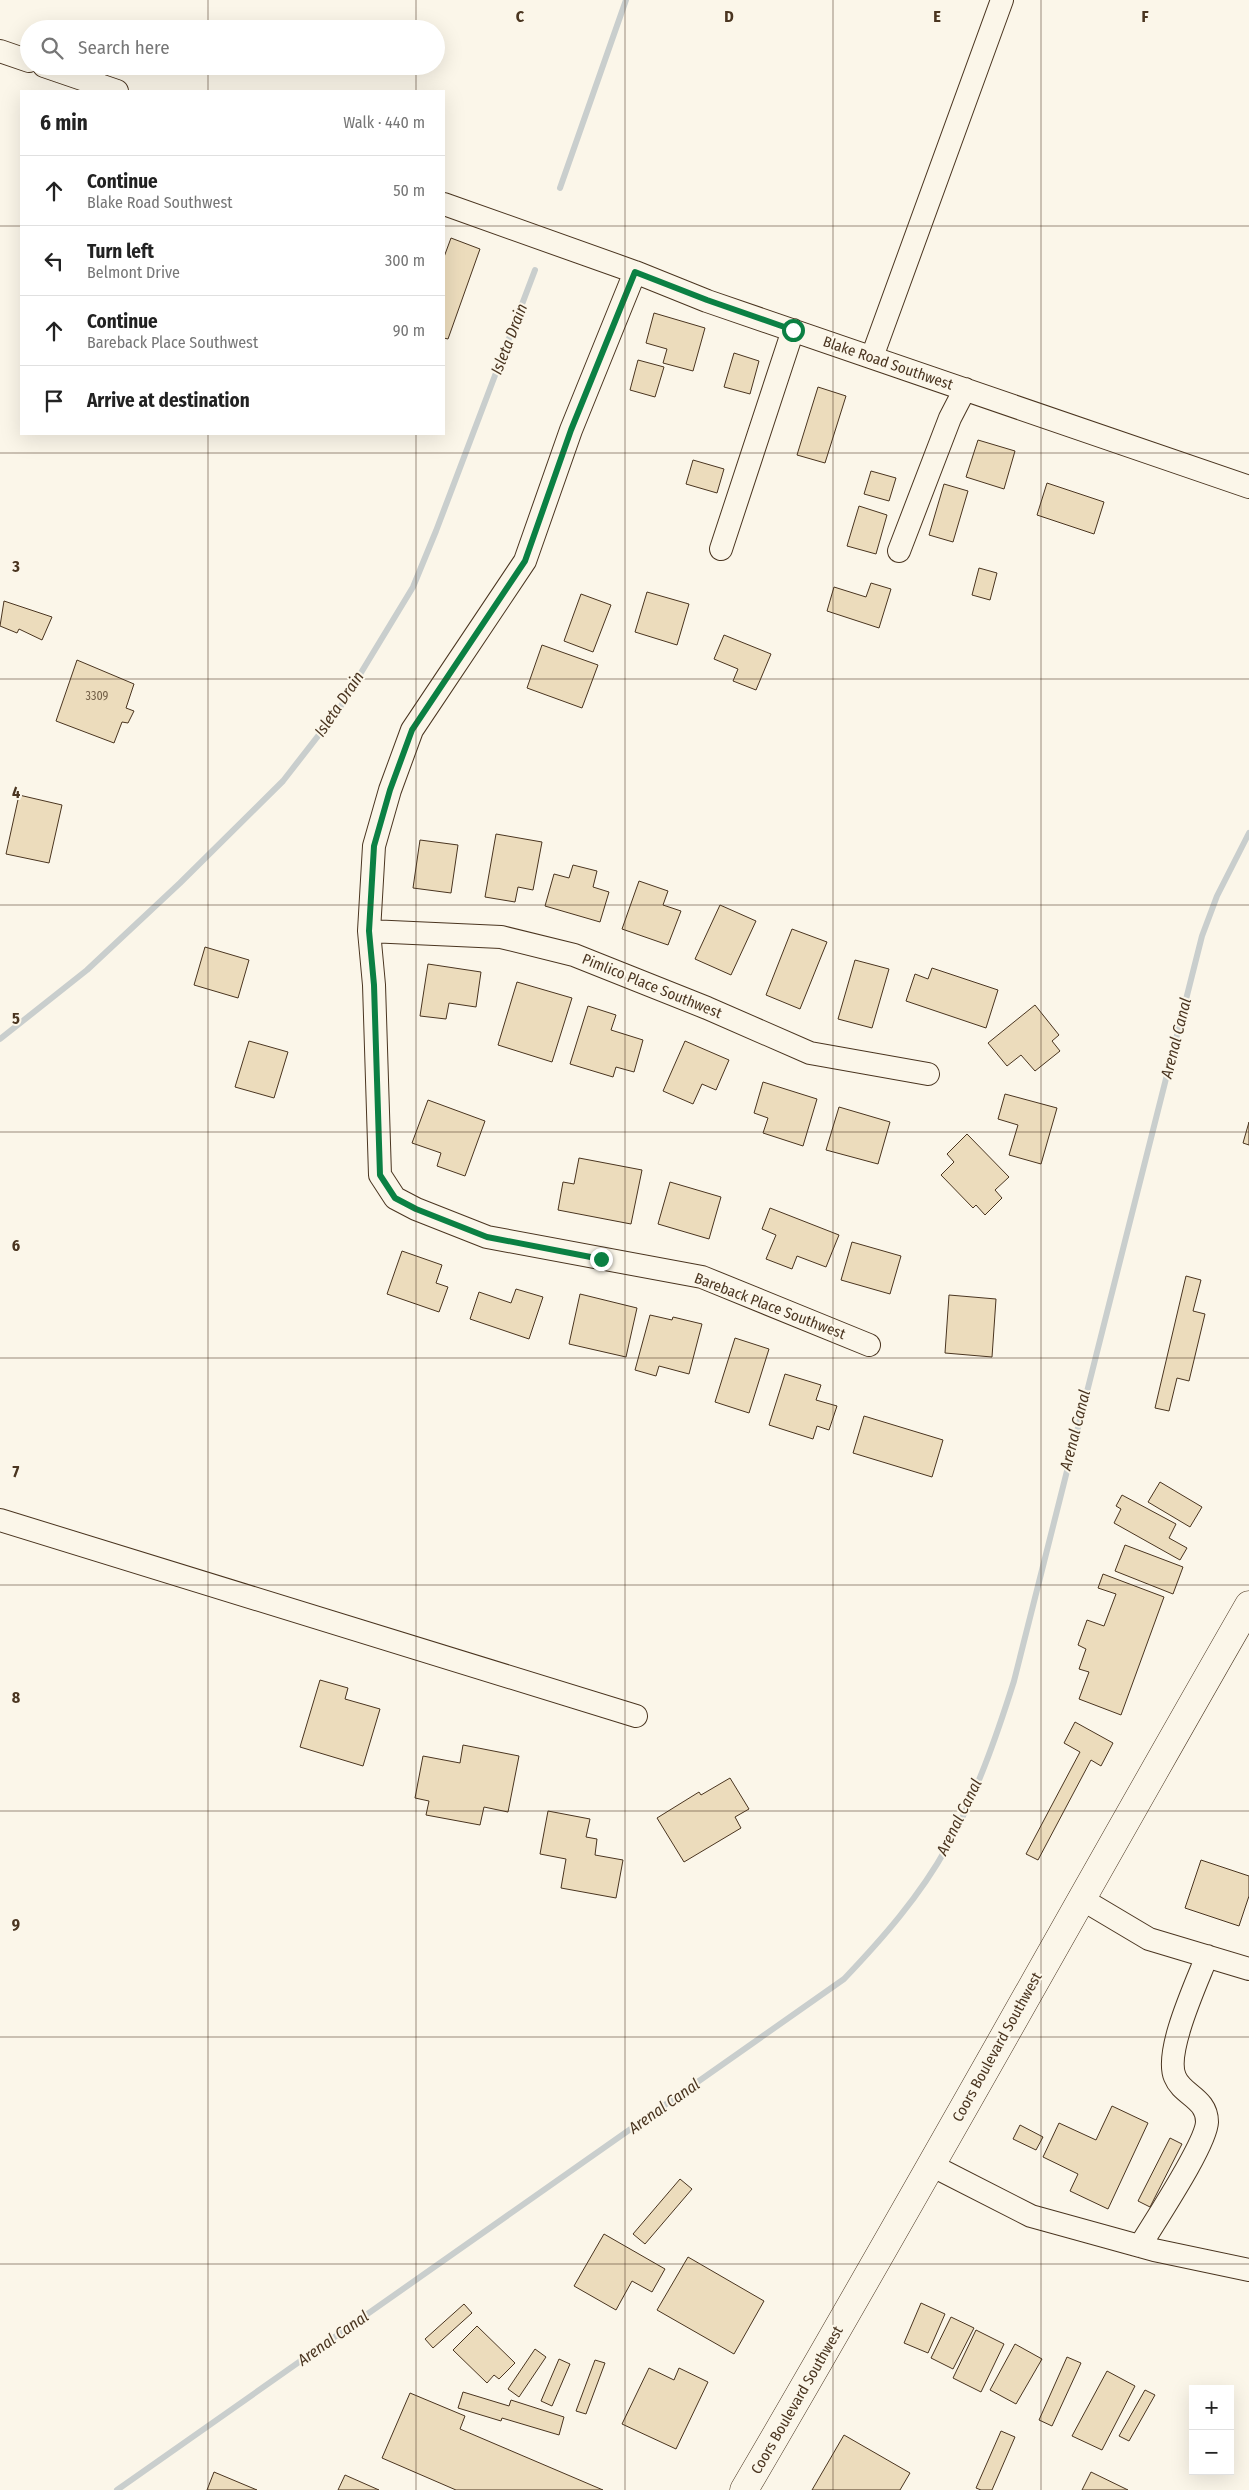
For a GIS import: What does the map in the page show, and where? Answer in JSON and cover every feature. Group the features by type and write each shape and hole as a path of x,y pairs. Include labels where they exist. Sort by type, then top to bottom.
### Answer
{"main road":[{"name":"Coors Boulevard Southwest","path":"744,2490 845,2318 1080,1898 1249,1605"}],"street":[{"path":"872,357 1002,0"},
{"path":"0,51 20,58"},
{"path":"70,75 114,90"},
{"name":"Blake Road Southwest","path":"445,204 635,272 707,300 1249,487"},
{"name":"Bareback Place Southwest","path":"635,272 571,430 525,561 412,730 390,790 374,846 369,931 374,985 380,1175 395,1198 416,1209 487,1237 702,1277 869,1345"},
{"path":"721,549 793,330"},
{"path":"899,551 950,418 965,389"},
{"name":"Pimlico Place Southwest","path":"369,931 501,937 574,955 707,1008 810,1052 928,1074"},
{"path":"0,1520 636,1716"},
{"path":"1080,1898 1149,1939 1249,1968"},
{"path":"1140,2246 1198,2148 1207,2124 1206,2114 1200,2102 1180,2085 1174,2077 1172,2067 1176,2039 1207,1956"},
{"path":"931,2165 1031,2216 1140,2246 1249,2270"}],"building":[{"path":"451,238 480,249 448,339 445,338 445,254"},
{"path":"654,313 705,328 693,371 663,363 667,349 646,343"},
{"path":"734,353 759,361 750,394 724,387"},
{"path":"638,360 664,367 655,397 630,390"},
{"path":"818,387 846,396 825,463 797,455"},
{"path":"978,440 1015,451 1004,489 966,477"},
{"path":"693,460 724,469 717,493 686,484"},
{"path":"871,471 896,478 889,501 864,494"},
{"path":"1047,483 1104,502 1094,534 1037,515"},
{"path":"944,484 968,491 953,542 929,535"},
{"path":"859,506 887,515 876,554 847,546"},
{"path":"979,568 997,573 990,600 972,595"},
{"path":"871,583 891,589 879,628 827,611 834,587 866,597"},
{"path":"647,592 689,604 677,645 635,632"},
{"path":"581,594 611,605 593,652 564,641"},
{"path":"4,601 52,617 42,640 19,629 17,633 0,626"},
{"path":"724,635 771,654 756,690 733,681 738,669 714,659"},
{"path":"542,645 598,665 582,708 527,688"},
{"path":"77,660 134,684 126,708 134,711 128,723 122,722 114,743 56,721"},
{"path":"19,795 62,805 49,863 6,854"},
{"path":"496,834 542,842 533,890 518,887 515,902 485,897"},
{"path":"420,840 458,845 451,893 413,888"},
{"path":"573,865 597,871 593,887 609,892 600,922 545,906 554,874 569,878"},
{"path":"639,881 668,891 663,905 681,911 668,945 622,929"},
{"path":"720,905 756,921 731,975 695,959"},
{"path":"792,929 827,942 800,1009 766,995"},
{"path":"205,947 249,960 238,998 194,985"},
{"path":"855,960 889,969 872,1028 838,1019"},
{"path":"428,964 481,972 476,1007 449,1003 446,1019 420,1016"},
{"path":"932,968 998,990 986,1028 906,1001 915,974 928,979"},
{"path":"517,982 572,998 552,1062 498,1045"},
{"path":"1035,1005 1059,1035 1052,1041 1060,1051 1035,1071 1021,1055 1007,1066 988,1043"},
{"path":"588,1006 616,1015 611,1030 643,1040 634,1072 616,1067 613,1077 570,1064"},
{"path":"249,1041 288,1052 274,1098 235,1087"},
{"path":"685,1041 729,1060 716,1090 702,1084 693,1104 663,1091"},
{"path":"763,1082 817,1099 803,1146 763,1133 768,1118 754,1113"},
{"path":"1005,1094 1057,1108 1041,1164 1009,1155 1018,1125 998,1119"},
{"path":"428,1100 485,1121 465,1176 437,1166 441,1153 412,1143"},
{"path":"839,1107 890,1122 878,1164 826,1150"},
{"path":"1249,1122 1249,1145 1243,1143"},
{"path":"967,1134 1009,1177 995,1190 1002,1198 985,1215 976,1205 973,1208 941,1175 954,1162 947,1154"},
{"path":"579,1158 642,1170 631,1224 558,1210 563,1182 574,1184"},
{"path":"670,1182 721,1197 709,1239 658,1224"},
{"path":"770,1208 839,1235 826,1267 797,1256 792,1269 766,1259 776,1235 762,1229"},
{"path":"852,1242 901,1256 890,1294 841,1280"},
{"path":"402,1251 442,1265 436,1283 448,1287 439,1312 387,1294"},
{"path":"1186,1276 1201,1280 1193,1311 1205,1314 1189,1381 1177,1378 1169,1411 1155,1408"},
{"path":"516,1289 543,1297 529,1339 470,1319 479,1292 511,1303"},
{"path":"580,1294 637,1308 626,1357 569,1344"},
{"path":"949,1295 996,1299 992,1357 945,1353"},
{"path":"650,1315 672,1320 673,1317 702,1324 689,1374 659,1366 656,1376 635,1370"},
{"path":"735,1338 769,1349 749,1413 715,1402"},
{"path":"785,1374 821,1385 816,1400 837,1406 829,1430 817,1426 813,1439 769,1425"},
{"path":"864,1416 943,1440 932,1477 853,1453"},
{"path":"1160,1482 1202,1507 1190,1527 1148,1502"},
{"path":"1122,1495 1176,1524 1169,1538 1187,1548 1180,1560 1114,1523 1121,1509 1116,1506"},
{"path":"1125,1545 1183,1567 1173,1594 1115,1571"},
{"path":"1103,1574 1164,1597 1121,1715 1079,1699 1089,1672 1079,1669 1086,1649 1078,1645 1087,1620 1104,1626 1116,1594 1098,1588"},
{"path":"320,1680 348,1688 345,1699 380,1709 363,1766 300,1747"},
{"path":"1075,1722 1113,1743 1101,1766 1091,1760 1038,1860 1026,1854 1080,1752 1064,1743"},
{"path":"463,1745 519,1756 508,1812 484,1807 480,1825 426,1815 429,1801 415,1798 423,1756 460,1763"},
{"path":"730,1778 749,1809 735,1817 741,1828 684,1862 657,1818 699,1792 701,1795"},
{"path":"548,1811 590,1819 586,1837 597,1839 595,1855 623,1860 616,1898 561,1888 566,1859 540,1854"},
{"path":"1201,1860 1249,1876 1249,1896 1239,1926 1185,1908"},
{"path":"1112,2106 1148,2123 1108,2209 1070,2191 1078,2174 1043,2157 1059,2123 1096,2140"},
{"path":"1020,2125 1043,2137 1036,2150 1013,2139"},
{"path":"1170,2138 1182,2144 1150,2207 1138,2201"},
{"path":"680,2179 692,2189 645,2244 633,2234"},
{"path":"604,2234 665,2269 652,2292 632,2281 616,2310 574,2286"},
{"path":"688,2257 764,2301 734,2354 657,2310"},
{"path":"921,2303 945,2314 928,2353 904,2343"},
{"path":"464,2304 472,2313 433,2348 425,2339"},
{"path":"951,2317 974,2328 953,2369 931,2358"},
{"path":"477,2326 515,2363 499,2379 494,2375 487,2383 453,2350"},
{"path":"976,2330 1004,2344 981,2392 953,2378"},
{"path":"1015,2344 1042,2359 1016,2404 990,2390"},
{"path":"535,2349 546,2357 519,2397 508,2389"},
{"path":"1067,2357 1081,2363 1052,2426 1039,2420"},
{"path":"559,2359 570,2364 552,2406 541,2401"},
{"path":"595,2360 605,2363 586,2414 576,2411"},
{"path":"649,2368 674,2380 679,2368 708,2382 676,2449 622,2424"},
{"path":"1107,2371 1135,2386 1102,2450 1072,2436"},
{"path":"1145,2390 1155,2395 1129,2441 1119,2436"},
{"path":"463,2392 509,2406 511,2400 564,2417 559,2435 502,2418 501,2421 458,2408"},
{"path":"410,2393 465,2416 460,2429 603,2490 456,2490 382,2458"},
{"path":"1001,2431 1015,2437 992,2490 981,2490 976,2488"},
{"path":"844,2435 910,2473 900,2490 812,2490"},
{"path":"214,2472 257,2490 207,2490"},
{"path":"1091,2472 1128,2490 1082,2490"},
{"path":"345,2475 379,2490 338,2490"}],"waterway":[{"name":"Isleta Drain","path":"560,188 626,0"},
{"name":"Isleta Drain","path":"0,1039 87,970 180,883 283,781 339,709 413,587 535,270"},
{"name":"Arenal Canal","path":"117,2490 844,1979 886,1933 925,1883 947,1847 976,1787 993,1745 1014,1681 1202,936 1217,896 1249,833"}],"route":[{"path":"601,1259 487,1237 416,1209 395,1198 380,1175 374,985 369,931 374,846 390,790 412,730 525,561 571,430 635,272 793,330"}]}
